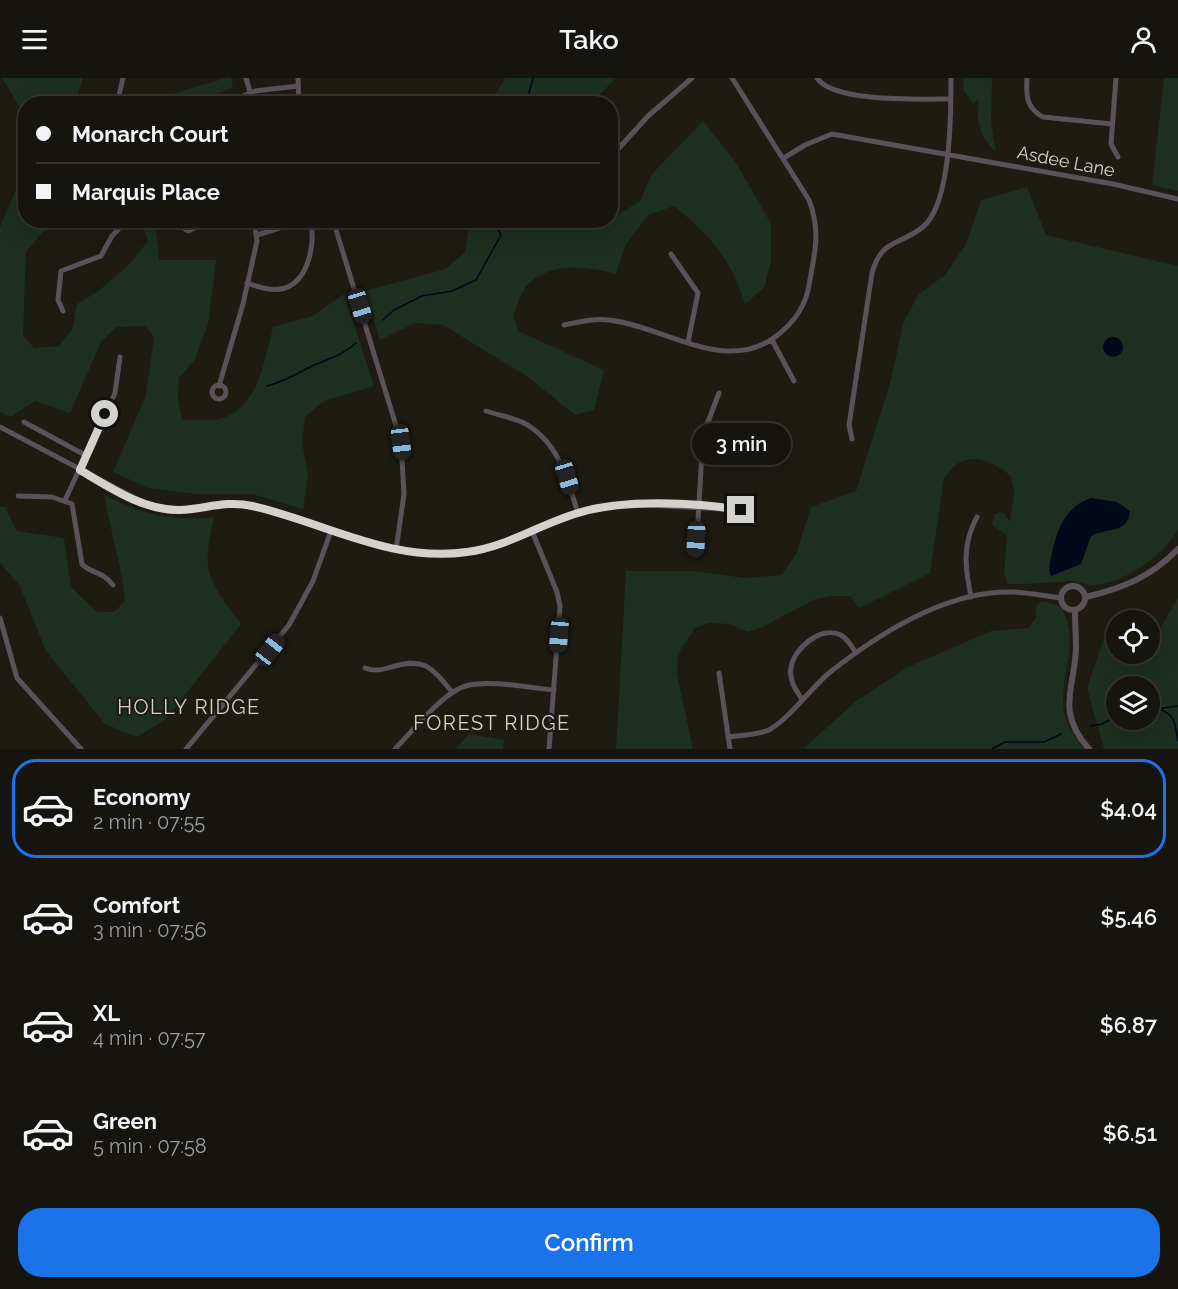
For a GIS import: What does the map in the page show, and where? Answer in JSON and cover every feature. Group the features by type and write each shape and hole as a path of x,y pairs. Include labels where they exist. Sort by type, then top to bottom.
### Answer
{"street":[{"path":"119,96 123,78"},
{"path":"246,78 250,92"},
{"path":"298,78 299,96"},
{"path":"618,149 656,108 692,78"},
{"path":"564,325 609,320 714,350 740,351 772,340 791,325 807,299 818,235 816,219 809,200 784,158 732,78"},
{"path":"817,78 830,90 846,94 951,99"},
{"path":"852,439 849,424 875,260 890,243 917,231 931,216 940,195 951,137 951,78"},
{"path":"1028,78 1026,97 1036,113 1043,117 1112,124"},
{"path":"1116,78 1111,144 1118,157"},
{"path":"241,96 250,92 298,86"},
{"name":"Asdee Lane","path":"784,158 805,145 832,134 1113,184 1178,199"},
{"path":"63,311 58,300 60,271 101,256 112,236 120,228"},
{"path":"219,386 248,283 257,235 256,228"},
{"path":"257,235 279,228"},
{"path":"248,283 278,290 294,282 303,273 309,255 310,228"},
{"path":"335,228 401,442 404,494 396,550"},
{"path":"671,254 698,292 688,342"},
{"path":"772,340 794,381"},
{"path":"65,500 115,393 120,357"},
{"path":"696,555 703,435 719,393"},
{"path":"486,411 522,423 543,438 562,466 578,513"},
{"path":"24,422 87,456"},
{"path":"0,427 119,492 156,507 179,510 238,504 259,508 396,550 438,554 470,552 504,543 578,513 618,505 698,506 741,510"},
{"path":"18,496 65,500 74,508 82,564 86,568 103,573 113,585"},
{"path":"971,597 964,558 969,531 977,517"},
{"path":"186,749 289,625 313,581 331,531"},
{"path":"532,531 557,592 560,606 549,749"},
{"path":"1086,597 1132,584 1162,566 1178,549"},
{"path":"1074,586 1083,591 1086,597 1082,607 1074,610 1066,608 1061,598 1065,588 1074,586"},
{"path":"729,737 769,730 828,674 856,653 914,619 971,597 1011,592 1061,598"},
{"path":"1074,610 1076,648 1069,701 1078,736 1089,749"},
{"path":"0,618 17,678 81,749"},
{"path":"802,699 795,689 790,672 792,660 799,650 820,634 832,633 847,640 856,653"},
{"path":"365,668 379,670 410,661 424,664 436,672 452,692"},
{"path":"719,674 730,749"},
{"path":"395,749 452,692 477,684 554,690"}],"green space":[{"path":"2,78 83,78 77,96 18,96 18,105"},
{"path":"226,78 231,78 233,87 212,96 165,96"},
{"path":"505,78 616,78 599,96 495,96"},
{"path":"963,78 992,78 991,123 996,152 980,128 979,100 973,103 964,91"},
{"path":"1164,78 1178,78 1178,191 1152,185"},
{"path":"703,121 737,164 771,224 771,261 764,288 745,304 726,260 709,238 674,206 648,215 626,244 616,274 593,269 558,269 537,277 527,285 513,315 518,331 604,370 594,410 575,415 528,377 443,325 415,323 380,340 365,291 446,269 465,252 469,228 618,228 618,215 640,201 652,174"},
{"path":"18,185 18,228 54,228 43,232 26,252 23,335 34,348 59,346 73,328 77,304 107,284 125,268 148,240 143,228 154,228 157,235 159,260 216,260 208,324 194,361 179,378 178,398 182,420 215,420 232,414 243,406 258,382 273,327 313,316 344,294 374,386 324,401 305,417 302,442 308,475 303,509 252,494 197,494 148,488 113,472 146,395 154,338 146,326 116,327 101,342 70,413 35,401 11,417 0,412 0,227"},
{"path":"1027,187 1046,235 1178,266 1178,530 1171,540 1143,566 1108,583 1093,585 1071,581 1008,584 1004,574 1007,535 992,525 995,514 999,512 1004,513 1010,522 1014,491 1011,476 984,461 975,459 959,463 944,479 930,573 859,608 851,596 830,596 813,600 763,627 748,632 729,624 709,623 695,628 678,654 677,674 693,749 616,749 626,571 694,571 745,578 782,575 796,554 811,507 856,491 891,380 903,324 918,295 945,275 966,244 981,200"},
{"path":"104,494 131,507 157,515 185,518 214,517 208,552 210,575 214,585 241,624 166,719 137,737 105,724 46,651 20,586 0,563 0,507 5,507 17,531 64,538 71,587 97,612 114,612 125,601"},
{"path":"1178,598 1178,749 1104,749 1087,688 1103,641 1106,638 1106,664 1160,664 1160,628"},
{"path":"1042,601 1060,606 1067,619 1070,645 1064,685 1064,712 1070,727 1084,749 803,749 855,702 908,667 991,631 1028,628 1036,618 1036,605"},
{"path":"469,734 504,740 503,749 456,749"}],"water":[{"path":"1113,337 1120,340 1123,347 1120,354 1113,357 1106,354 1103,347 1106,340"},
{"path":"1091,498 1117,502 1130,511 1128,519 1121,527 1091,536 1081,564 1051,576 1050,562 1060,527 1075,507"}],"waterway":[{"path":"528,96 533,78"},
{"path":"383,320 394,310 422,296 452,291 476,280 501,235 497,228"},
{"path":"267,386 340,354 356,343"},
{"path":"1160,708 1178,706"},
{"path":"1160,709 1172,718 1178,741"},
{"path":"1090,726 1106,722"},
{"path":"992,749 1005,742 1044,742 1061,734"}],"district":[{"name":"HOLLY RIDGE","path":"189,707"},
{"name":"FOREST RIDGE","path":"492,723"}],"route":[{"path":"105,414 80,470 148,505 179,510 219,504 249,505 396,550 446,554 470,552 504,543 590,509 618,505 698,506 741,510"}]}
